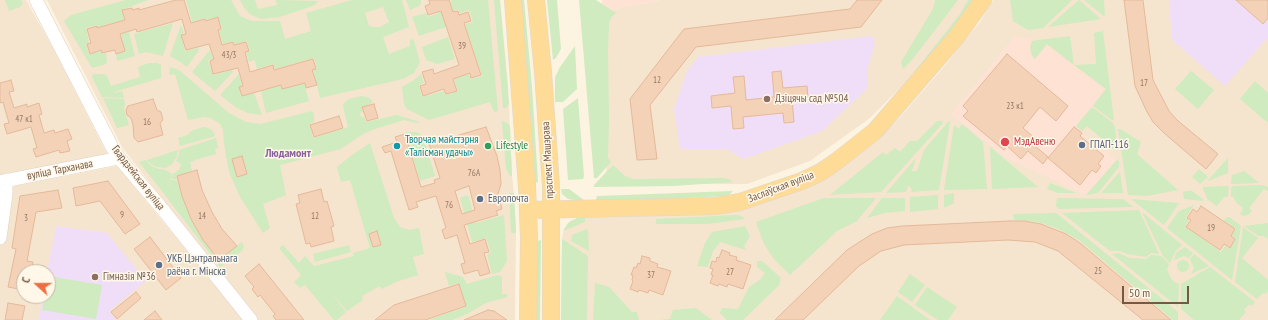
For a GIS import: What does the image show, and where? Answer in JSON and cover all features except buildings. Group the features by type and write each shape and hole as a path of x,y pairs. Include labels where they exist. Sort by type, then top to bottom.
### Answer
{"main road":[{"name":"праспект Машэрава","path":"513,0 522,108 528,210 528,320"},
{"name":"праспект Машэрава","path":"536,0 551,186 551,320"},
{"name":"Заслаўская вуліца","path":"528,210 715,206 740,202 779,190 821,172 882,124 958,35 983,0"}],"street":[{"name":"Гвардзейская вуліца","path":"36,0 119,158 164,211 251,320"},
{"name":"вуліца Тарханава","path":"3,181 119,158"},
{"path":"0,238 6,194 3,181"}],"shaded area":[{"path":"0,0 26,0 54,50 108,156 0,178"},
{"path":"47,0 500,0 508,84 516,230 515,320 257,320 122,147"},
{"path":"602,0 660,0 600,12"},
{"path":"660,0 972,0 907,81 870,118 810,161 747,184 607,184 600,12"},
{"path":"993,0 1268,0 1268,320 561,320 562,239 564,229 570,221 578,218 729,208 883,134 942,69 980,22"},
{"path":"1169,0 1268,0 1268,37 1225,86 1172,40"},
{"name":"Дзіцячы сад №504","path":"872,36 875,44 867,70 867,89 822,131 744,159 726,149 680,149 674,109 687,71 698,57"},
{"path":"1015,36 1044,43 1105,89 1075,127 1116,160 1086,195 1006,158 951,114"},
{"path":"117,166 244,320 0,320 0,189"},
{"name":"Гімназія №36","path":"56,226 107,233 146,281 109,311 116,320 38,320 41,304 56,304 56,264 49,264"}],"green space":[{"path":"5,0 21,0 23,4 20,7 9,11"},
{"path":"126,0 148,0 122,10 124,20 98,27 97,25 86,28 89,42 86,44 89,54 101,51 102,54 106,53 106,64 92,68 64,21 71,15"},
{"path":"186,0 231,0 240,16 252,21 280,21 285,39 311,31 306,13 352,0 402,0 409,27 383,37 389,54 410,46 410,40 412,39 414,41 420,62 414,73 403,79 320,98 313,70 317,69 314,58 275,69 273,64 257,69 255,60 249,62 246,52 250,51 247,41 235,44 233,41 223,44 219,31 222,29 218,17 206,20 205,18 192,22","holes":["383,7 389,22 380,27 369,26 365,13"]},
{"path":"240,0 255,0 258,9 277,5 276,0 318,1 315,5 280,17 261,19 251,15 245,9"},
{"path":"406,0 421,0 421,3 419,6 410,10"},
{"path":"451,0 488,0 498,111 494,112 490,102 429,120 407,109 404,104 402,87 421,74 424,83 419,85 422,97 444,91 446,95 458,91 454,78 469,74 471,79 482,76 465,24 473,22 469,10 460,13 458,9 452,12 449,2 451,2"},
{"path":"494,0 500,0 509,104 506,108 503,108"},
{"path":"520,0 524,0 532,87 538,182 535,183"},
{"path":"547,0 557,0 561,49 556,58 553,60"},
{"path":"579,0 596,0 616,13 611,18 609,23 608,52 608,158 611,162 597,178 594,178"},
{"path":"935,0 958,0 912,60 903,69 901,62 933,9"},
{"path":"968,0 976,0 966,18 907,81 960,14"},
{"path":"1010,0 1072,0 1043,28 1028,30 1013,21"},
{"path":"1079,0 1101,19 1048,27"},
{"path":"1084,0 1104,0 1105,17"},
{"path":"441,12 446,27 419,36 412,17 426,13 428,17"},
{"path":"173,23 163,56 146,52 139,54 134,34"},
{"path":"181,25 184,33 181,34 185,51 198,48 199,50 187,67 170,56"},
{"path":"1103,31 1114,120 1093,106 1106,89 1074,65 1096,64 1094,33"},
{"path":"129,32 135,56 117,61 116,54 125,51 121,34"},
{"path":"1070,36 1074,65 1047,44 1035,59 1032,56 1030,48 1032,41"},
{"path":"448,37 455,59 437,64 426,60 422,47"},
{"path":"575,46 577,89 563,102 555,102 555,77 560,67"},
{"path":"210,50 213,59 208,60 213,75 232,70 233,72 215,91 192,72"},
{"path":"149,63 157,63 161,65 161,78 114,92 112,87 114,93 122,91 124,98 102,97 92,77 92,75 95,74 104,74 107,76 111,86 140,77 138,67"},
{"path":"170,67 179,70 229,113 246,122 260,124 312,111 314,114 314,122 309,124 313,138 348,127 343,106 344,103 349,99 362,96 370,98 373,103 362,107 363,112 360,113 361,117 364,117 366,122 397,115 420,122 417,123 404,120 363,134 341,149 280,165 286,195 263,204 270,228 263,233 240,197 229,172 223,130 220,124 211,118 204,117 188,120 175,74 169,75"},
{"path":"1191,71 1214,90 1198,109 1175,89"},
{"path":"239,74 242,86 239,87 241,96 254,93 262,115 248,113 237,108 220,95"},
{"path":"1255,81 1268,93 1268,123 1240,99"},
{"path":"304,83 309,101 266,113 261,91 281,85 282,89"},
{"path":"103,98 124,99 124,109 129,125 117,128"},
{"path":"578,98 584,176 583,179 568,180 563,109"},
{"path":"1092,107 1113,123 1115,127 1117,148 1115,150 1087,126 1082,131 1076,126"},
{"path":"502,121 510,126 512,176 510,176 506,169"},
{"path":"937,121 942,121 943,123 881,192 830,195 883,152 886,155 895,148 900,152 910,141 917,141"},
{"path":"949,121 939,190 911,192 912,189 908,185 906,192 886,193 916,158 912,171 917,171 924,150"},
{"path":"962,124 983,142 987,189 944,190 954,125 959,129"},
{"path":"203,127 213,131 215,136 180,146 178,138 188,135 191,131"},
{"path":"1118,129 1141,142 1137,154 1178,190 1147,196 1128,195"},
{"path":"405,132 417,132 423,136 435,176 420,181"},
{"path":"216,138 218,148 215,149 216,154 195,160 193,154 195,161 190,162 192,171 176,176 177,180 171,178 173,174 179,170 181,164 176,161 179,150"},
{"path":"370,143 394,218 400,227 409,230 419,228 424,254 413,257 418,275 396,282 382,289 380,286 362,296 363,300 347,311 330,291 346,312 337,320 334,320 305,285 300,288 294,282 301,275 279,248 283,245 299,263 305,256 314,266 354,256 353,253 370,248 350,180 341,182 337,167","holes":["377,231 381,245 373,247 369,234"]},
{"path":"990,147 1038,187 992,189"},
{"path":"178,150 177,156 172,164 166,168 152,165 147,160"},
{"path":"1228,158 1228,173 1208,181 1209,179"},
{"path":"146,160 151,166 166,170 172,174 165,195 139,162"},
{"path":"1117,160 1119,161 1119,167 1098,193 1086,195"},
{"path":"613,165 625,176 633,179 724,178 731,180 732,182 673,186 594,187 594,185"},
{"path":"1199,169 1208,177 1200,184 1192,177"},
{"path":"1244,171 1259,183 1231,183 1232,175"},
{"path":"1120,172 1123,193 1101,193 1117,175"},
{"path":"171,179 177,181 191,220 203,240 219,260 242,242 244,246 242,251 220,267 165,195"},
{"path":"1050,183 1076,193 1058,193 1047,189"},
{"path":"1261,185 1268,187 1268,191 1264,189 1249,208 1252,211 1248,215 1243,216 1240,214 1243,208 1233,197 1231,197 1231,188 1233,186"},
{"path":"1203,187 1229,187 1228,197 1224,197 1217,206 1208,200 1203,189"},
{"path":"561,189 569,189 584,200 584,202 568,199 562,194"},
{"path":"733,191 728,196 597,202 596,200 597,196"},
{"path":"1192,191 1204,200 1184,199 1183,192"},
{"path":"509,193 514,193 516,233 511,233"},
{"path":"954,193 954,203 944,208 944,195"},
{"path":"468,195 476,223 504,215 507,261 500,272 492,274 487,255 491,253 486,238 472,242 460,198"},
{"path":"938,195 938,209 910,212 910,197"},
{"path":"824,198 876,198 857,221 837,231 790,275 773,258 764,244 756,222"},
{"path":"882,198 905,198 905,211 885,213 867,218"},
{"path":"1057,198 1123,199 1133,207 1059,209 1056,206"},
{"path":"1131,199 1179,203 1164,225"},
{"path":"1194,205 1185,218 1189,220 1185,227 1221,252 1225,246 1229,249 1236,239 1232,235 1236,229 1224,221 1226,218 1229,217 1241,226 1232,280 1167,228 1179,211"},
{"path":"1139,210 1159,254 1151,253 1146,257 1127,254 1120,251 1110,251 1062,213"},
{"path":"1142,212 1182,245 1175,252 1170,263 1163,256"},
{"path":"1056,213 1178,312 1178,320 1173,320 1079,240 1056,228 1038,222 1014,220 1013,214"},
{"path":"738,215 744,219 708,224 656,224 656,219"},
{"path":"577,218 585,218 585,222 563,231 568,223"},
{"path":"1268,223 1268,239 1263,236 1258,236 1244,226"},
{"path":"745,226 750,236 744,246 746,250 720,242 713,251 708,267 697,266 705,243 712,232"},
{"path":"1243,227 1258,238 1242,258 1268,280 1268,291 1265,294 1263,293 1257,299 1235,282"},
{"path":"587,229 589,251 571,241 572,235"},
{"path":"562,239 588,256 587,320 561,320"},
{"path":"541,240 540,320 537,320 537,241"},
{"path":"349,245 351,252 315,262 313,254"},
{"path":"1185,247 1193,253 1189,258 1184,256 1174,260 1176,253"},
{"path":"1118,253 1130,258 1146,259 1151,255 1161,256 1169,264 1167,269 1170,277 1174,282 1179,284 1178,307 1112,254"},
{"path":"1194,254 1209,266 1191,274 1194,268 1190,259"},
{"path":"1181,260 1185,260 1189,266 1185,272 1181,272 1177,268 1177,264"},
{"path":"757,261 762,261 781,278 779,285 743,320 727,320 720,313 722,308 738,309 749,287 761,279 765,273 757,267"},
{"path":"1210,267 1255,302 1252,306 1249,304 1244,310 1246,312 1239,320 1194,320 1181,309 1181,284"},
{"path":"445,272 463,277 467,284 498,275 502,277 502,294 507,294 507,297 486,303 467,314 452,320 428,320 466,307 459,283 449,286"},
{"path":"910,274 925,285 912,302 898,292"},
{"path":"56,277 102,285 96,319 42,310 43,304 56,304"},
{"path":"595,283 609,287 632,312 637,312 639,320 593,320"},
{"path":"927,287 957,307 948,320 938,320 915,305"},
{"path":"897,296 930,320 880,320"},
{"path":"696,308 712,320 658,320 670,319 673,310"}],"place":[{"name":"Дзіцячы сад №504","path":"767,99"},
{"name":"МэдАвеню","path":"1005,142"},
{"name":"ГПАП-116","path":"1082,145"},
{"name":"Творчая майстэрня «Талісман удачы»","path":"397,146"},
{"name":"Lifestyle","path":"488,146"},
{"name":"Европочта","path":"480,199"},
{"name":"УКБ Цэнтральнага раёна г. Мінска","path":"159,265"},
{"name":"Гімназія №36","path":"95,277"}],"district":[{"name":"Людамонт","path":"288,154"}]}
